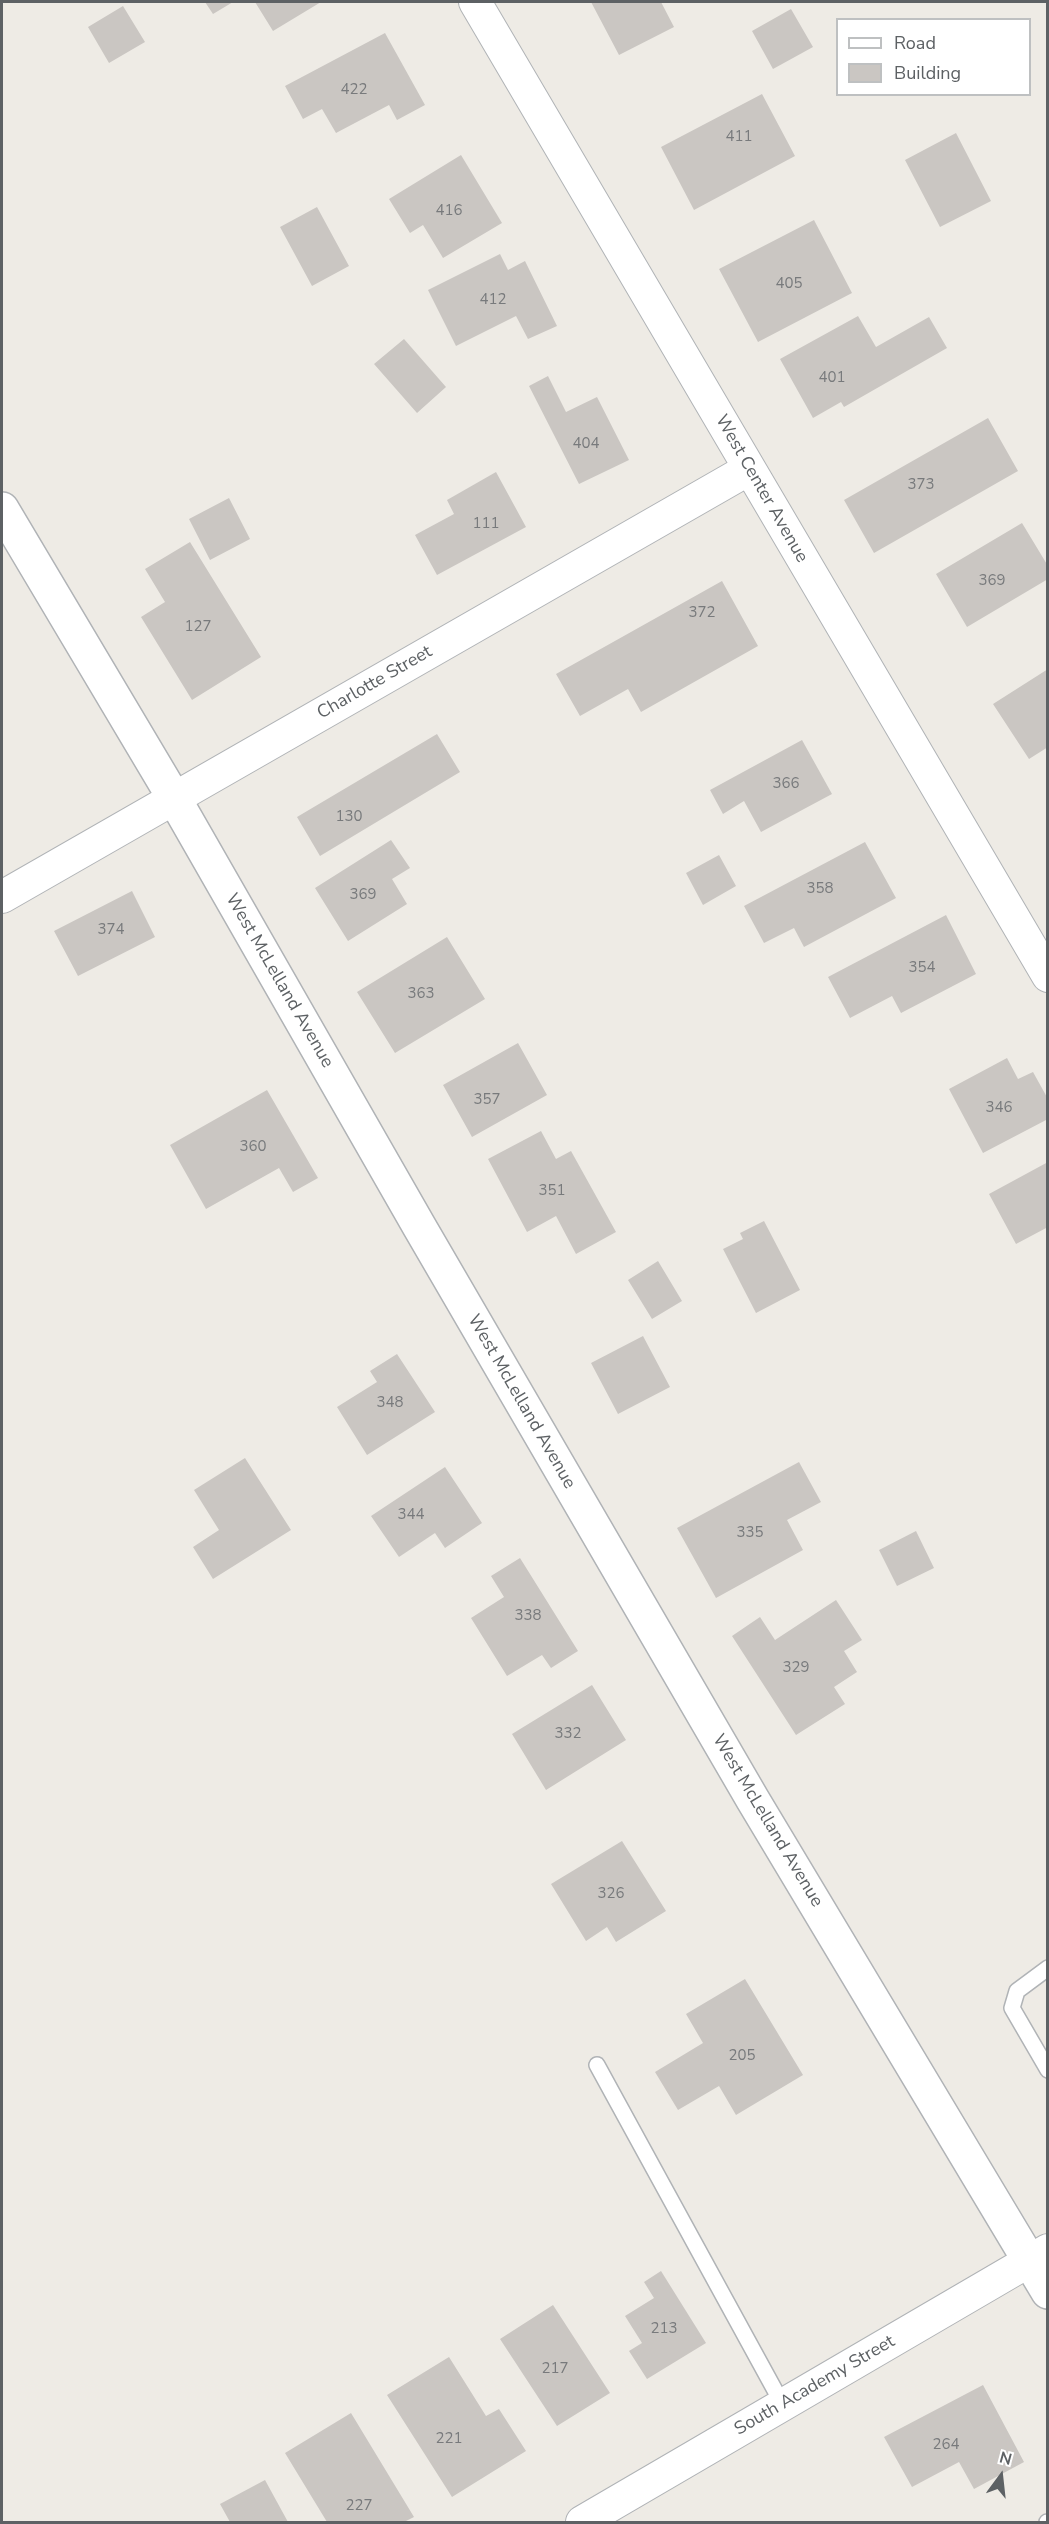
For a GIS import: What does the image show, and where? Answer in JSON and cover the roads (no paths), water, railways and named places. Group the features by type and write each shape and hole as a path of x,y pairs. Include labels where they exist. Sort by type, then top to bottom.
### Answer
{"street":[{"name":"West Center Avenue","path":"475,2 1047,976"},
{"name":"Charlotte Street","path":"2,897 749,469"},
{"name":"West McLelland Avenue","path":"2,509 174,798 424,1236 747,1790 1039,2255 1047,2292"},
{"name":"South Academy Street","path":"582,2523 1039,2255"}],"lane":[{"path":"1047,1968 1017,1991 1012,2008 1047,2070"},
{"path":"597,2065 783,2405"}]}
